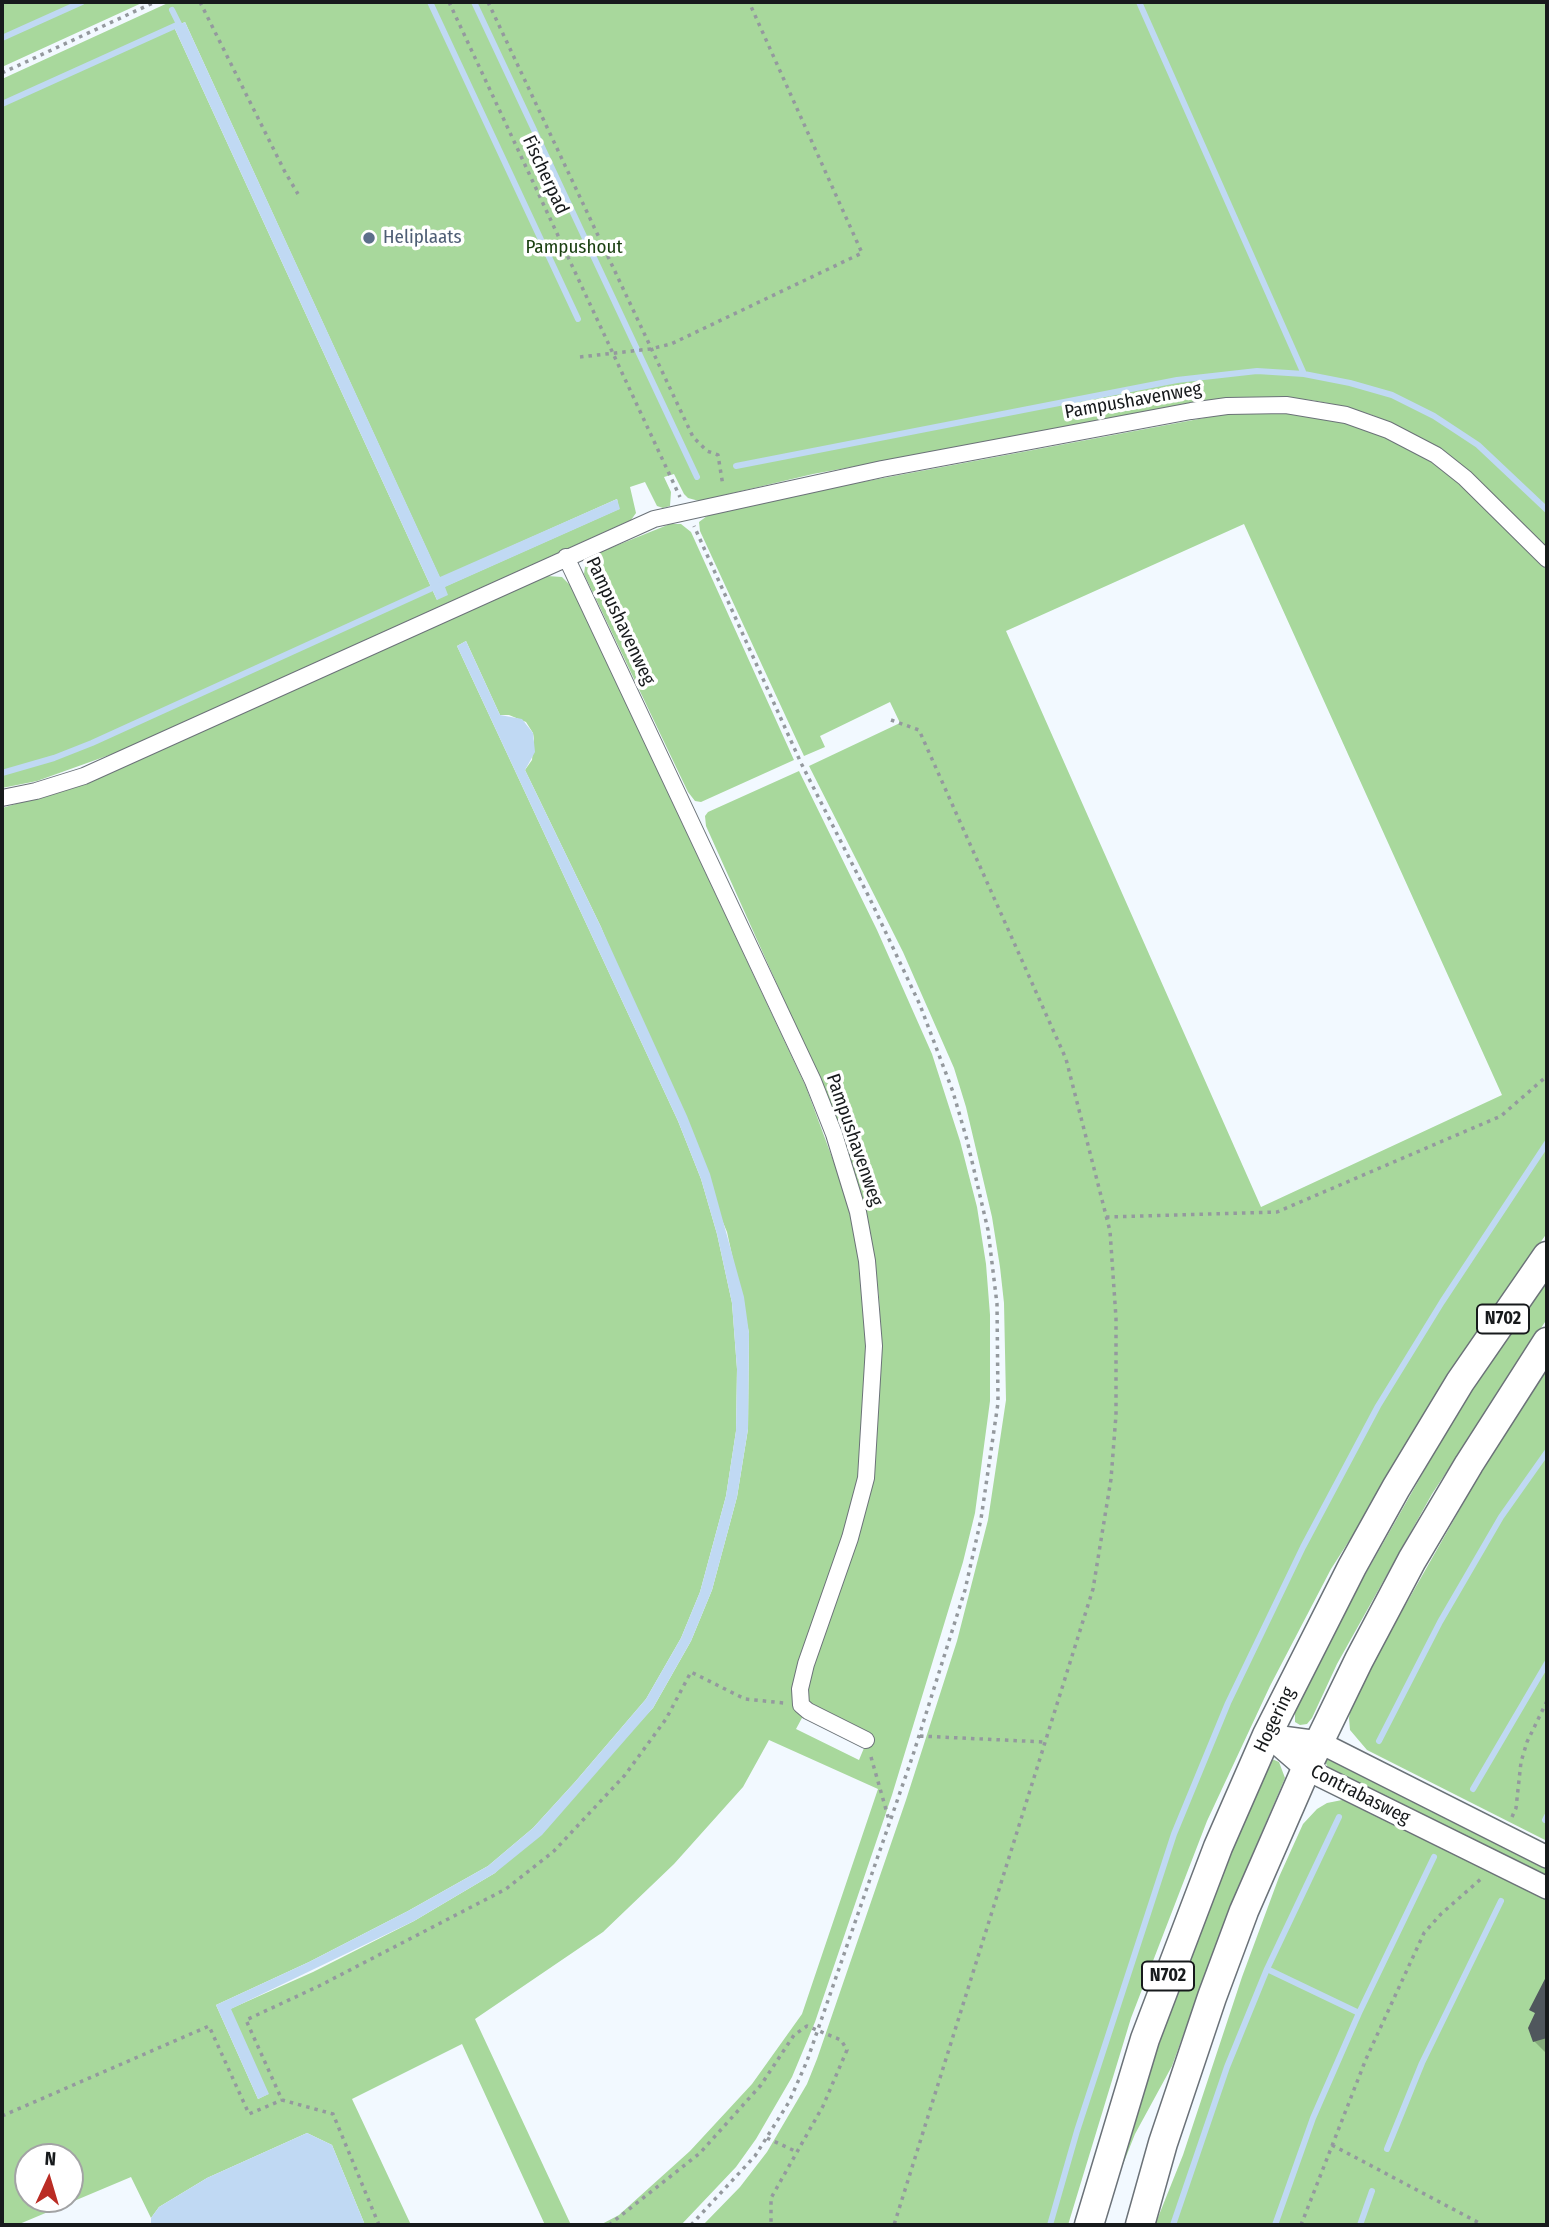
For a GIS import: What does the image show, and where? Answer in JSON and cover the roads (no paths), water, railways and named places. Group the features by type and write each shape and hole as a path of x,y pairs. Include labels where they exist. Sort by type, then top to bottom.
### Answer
{"highway":[{"name":"Hogering","path":"1089,2225 1145,2039 1218,1847 1267,1735 1352,1567 1396,1488 1460,1382 1547,1256"},
{"name":"N702","path":"1140,2225 1167,2130 1204,2019 1244,1911 1306,1769 1412,1560 1547,1342"}],"street":[{"name":"Pampushavenweg","path":"2,798 84,776 654,519 883,469 1191,411 1227,406 1286,405 1327,411 1388,430 1436,455 1465,478 1547,559"},
{"name":"Pampushavenweg","path":"566,557 813,1081 834,1134 858,1212 867,1261 874,1346 866,1478 850,1538 806,1664 800,1689 802,1705 819,1717 866,1740"},
{"name":"Contrabasweg","path":"1267,1735 1319,1742 1547,1857"},
{"name":"Contrabasweg","path":"1267,1735 1306,1769 1547,1888"}],"water":[{"path":"185,22 440,577 617,499 620,509 445,587 448,595 437,600 174,27"},
{"path":"466,641 500,715 522,719 533,733 535,752 525,770 601,927 687,1116 710,1174 744,1297 749,1333 748,1429 737,1497 712,1590 691,1641 653,1708 542,1835 495,1873 414,1921 231,2009 269,2094 258,2099 216,2005 309,1962 488,1866 533,1828 575,1782 646,1699 681,1638 700,1592 726,1496 736,1431 737,1369 732,1303 717,1234 701,1179 678,1121 457,646"},
{"path":"307,2133 332,2145 365,2225 151,2225 151,2218 159,2207 207,2178"}],"waterway":[{"path":"2,38 82,2"},
{"path":"430,2 578,319"},
{"path":"474,2 697,477"},
{"path":"1139,2 1304,374"},
{"path":"172,10 182,30"},
{"path":"2,104 179,24"},
{"path":"736,466 1177,380 1257,371 1304,374 1392,395 1434,416 1478,445 1547,510"},
{"path":"2,773 54,758 92,743 439,585"},
{"path":"1050,2225 1077,2131 1174,1834 1228,1703 1303,1547 1378,1406 1442,1302 1547,1143"},
{"path":"1379,1741 1440,1622 1501,1517 1547,1452"},
{"path":"1473,1789 1547,1663"},
{"path":"1545,1820 1547,1816"},
{"path":"1173,2225 1227,2067 1267,1969 1339,1817"},
{"path":"1275,2225 1313,2118 1359,2013 1434,1857"},
{"path":"1387,2149 1422,2063 1501,1901"},
{"path":"1267,1969 1359,2013"},
{"path":"1360,2225 1372,2191"}],"place":[{"name":"Heliplaats","path":"369,238"}],"park label":[{"name":"Pampushout","path":"574,248"}]}
